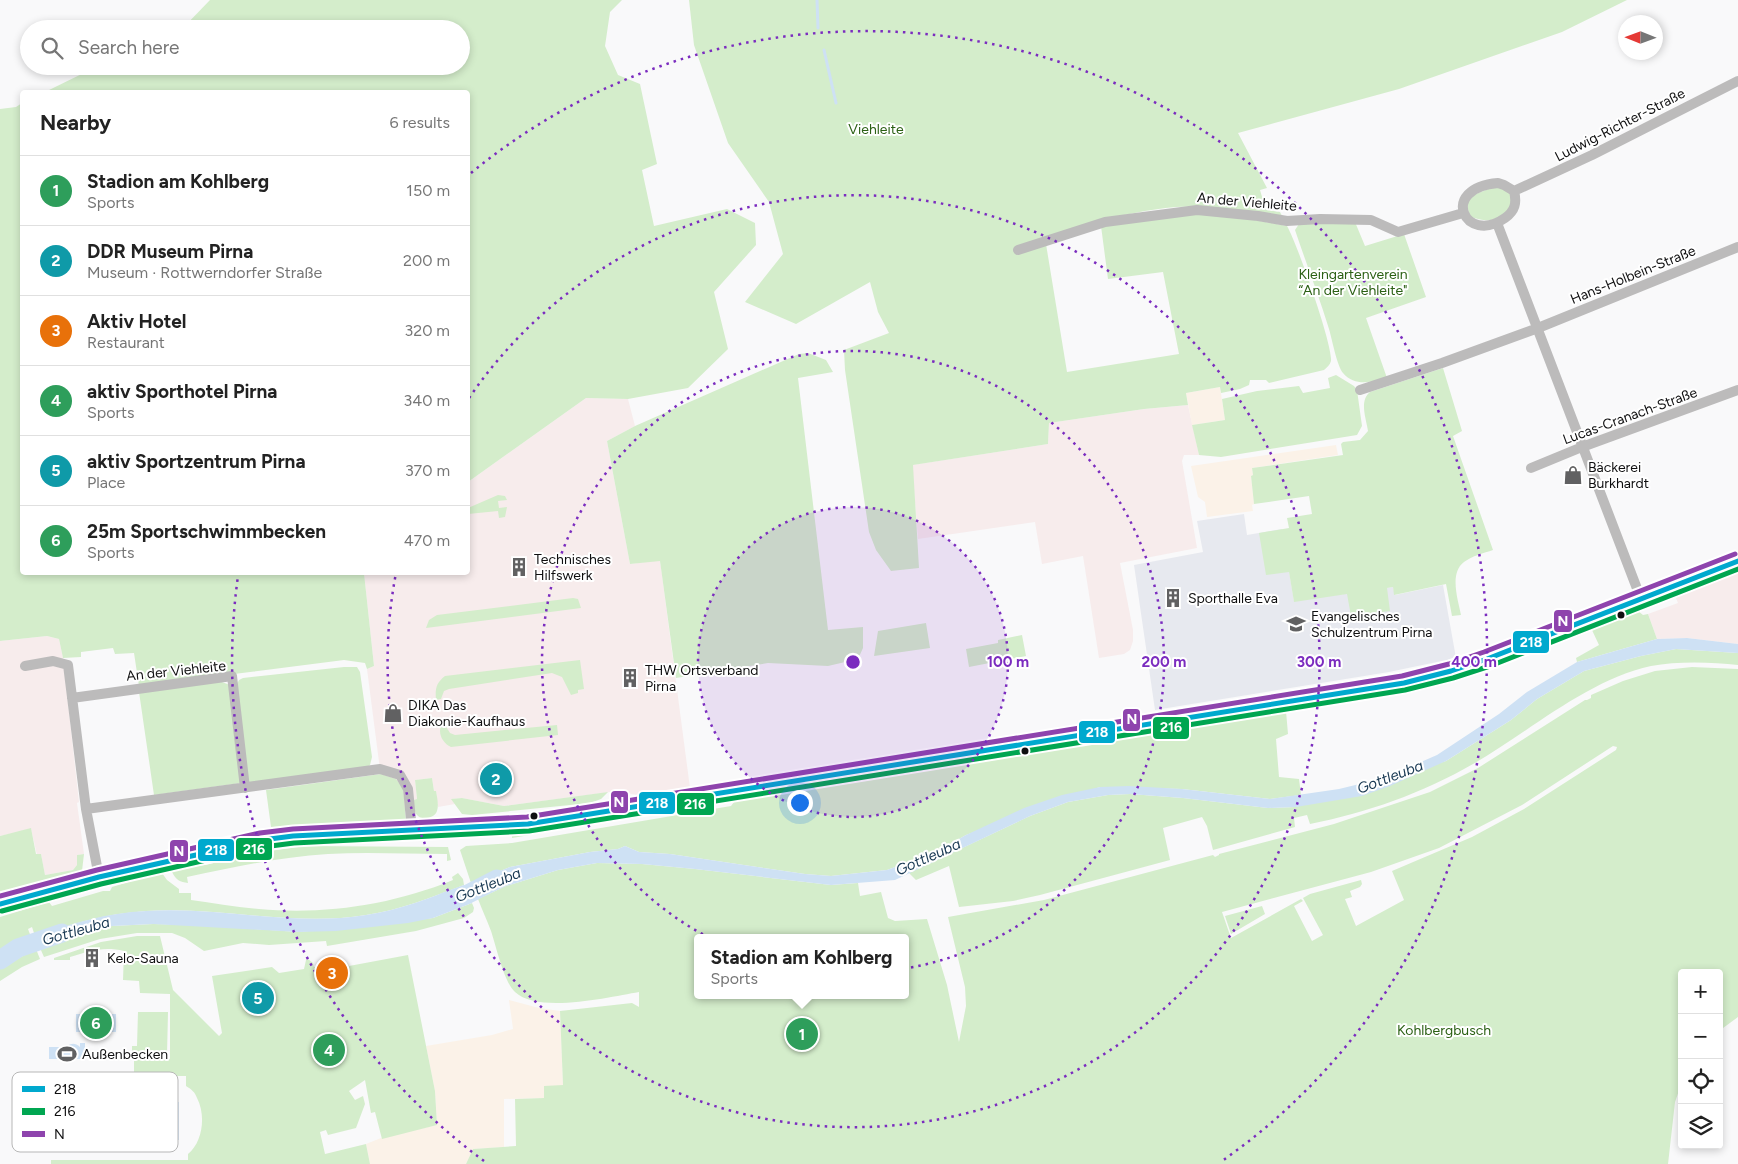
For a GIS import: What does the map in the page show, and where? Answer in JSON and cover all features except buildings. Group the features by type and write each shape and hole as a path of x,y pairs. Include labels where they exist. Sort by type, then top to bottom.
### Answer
{"main road":[{"path":"0,904 99,877 262,840 528,824 1404,683 1488,659 1738,561"}],"street":[{"name":"Ludwig-Richter-Straße","path":"1514,191 1596,154 1738,81"},
{"path":"1498,183 1514,191 1516,202 1514,209 1511,214 1497,223 1490,225 1476,223 1465,218 1463,213 1464,200 1482,185 1498,183"},
{"name":"An der Viehleite","path":"1018,250 1105,222 1197,210 1249,214 1287,221 1365,219 1398,232 1463,213"},
{"path":"1497,223 1641,599"},
{"name":"Hans-Holbein-Straße","path":"1538,328 1738,247"},
{"path":"1360,390 1442,364 1538,328"},
{"name":"Lucas-Cranach-Straße","path":"1531,468 1582,447 1738,390"},
{"path":"25,666 53,661 68,665 86,809 99,877"},
{"name":"An der Viehleite","path":"72,698 232,676 245,788"},
{"path":"86,809 380,769 400,775 408,789 412,830"}],"shaded area":[{"path":"1220,387 1225,420 1192,425 1186,393"},
{"path":"586,398 628,399 635,426 607,441 630,564 660,560 690,788 639,795 631,794 625,790 504,806 462,798 452,799 455,804 438,807 432,778 415,780 417,799 415,810 405,811 381,774 367,669 374,666 364,575 470,575 470,481"},
{"path":"1188,405 1199,455 1184,455 1182,461 1197,548 1120,563 1133,630 1133,641 1130,650 1124,654 1099,658 1083,556 1042,564 1035,522 918,539 912,465 1048,444 1049,423 1144,409"},
{"path":"1336,445 1338,455 1252,468 1253,511 1207,517 1205,502 1198,497 1191,466"},
{"name":"Evangelisches Schulzentrum Pirna","path":"1244,514 1247,535 1282,529 1294,601 1393,587 1395,595 1443,585 1456,658 1389,672 1155,710 1134,565 1203,552 1197,521"},
{"path":"1738,568 1738,644 1687,638 1657,639 1648,614 1678,603 1674,593"},
{"path":"47,636 59,639 63,658 79,802 77,803 84,854 77,855 77,865 73,870 45,875 41,854 37,855 31,829 0,836 0,641"},
{"path":"509,1000 560,1011 563,1085 544,1098 504,1099 504,1147 473,1149 466,1164 370,1164 366,1144 381,1138 437,1125 435,1091 426,1046 492,1035 513,1029"}],"green space":[{"path":"210,0 622,0 610,12 605,46 618,75 640,84 657,164 642,170 654,226 727,209 755,223 756,245 714,292 728,349 688,388 628,399 586,398 470,481 470,90 49,90 80,75 470,75 470,20 191,20"},
{"name":"Viehleite","path":"689,0 1627,0 1562,32 1399,89 1238,133 1267,188 1260,190 1266,210 1280,212 1282,216 1229,209 1176,207 1134,213 1093,223 1013,249 1015,252 1046,244 1067,372 1179,354 1163,272 1108,279 1101,226 1197,213 1222,214 1287,226 1314,294 1331,362 1324,370 1269,383 1266,380 1250,380 1249,385 1221,393 1220,387 1186,393 1188,405 1144,409 1049,423 1048,444 913,465 919,568 891,571 876,550 869,532 845,370 844,350 889,333 878,312 870,282 796,324 745,302 783,254 769,202 728,143 694,45"},
{"path":"20,104 20,575 364,575 374,666 367,669 365,663 344,660 139,686 134,653 115,654 113,648 81,652 81,657 63,658 59,639 47,636 0,641 0,109 16,107"},
{"path":"1496,186 1511,193 1512,207 1492,220 1482,220 1469,216 1467,201 1471,196"},
{"name":"Kleingartenverein “An der Viehleite\"","path":"1355,222 1365,246 1404,234 1426,297 1366,318 1387,378 1370,382 1353,380 1341,370 1295,230 1299,224"},
{"path":"808,353 826,360 833,372 798,378 828,630 863,627 863,648 858,659 828,666 768,663 676,678 660,561 630,564 607,441 635,426 799,354"},
{"path":"1443,368 1462,431 1453,436 1493,550 1471,558 1459,567 1456,587 1461,615 1452,616 1446,584 1394,595 1393,587 1387,588 1390,611 1351,616 1347,594 1294,602 1289,572 1266,575 1259,533 1289,528 1287,518 1312,514 1309,496 1254,504 1252,468 1343,455 1341,444 1343,442 1360,440 1368,431 1364,405 1370,392"},
{"path":"1336,375 1354,386 1357,390 1362,426 1357,435 1221,457 1199,455 1192,425 1225,420 1222,399 1257,391 1299,386 1303,393 1330,388 1328,378"},
{"path":"498,495 505,496 507,500 498,501 499,508 507,507 505,517 499,518 498,511 470,514 470,507"},
{"path":"573,598 578,599 581,608 426,628 429,620 437,615"},
{"path":"1633,610 1643,615 1648,614 1657,639 1577,662 1576,658 1599,645 1591,628 1625,616 1624,612"},
{"path":"926,623 930,648 874,656 878,631"},
{"path":"1022,635 1026,656 969,667 966,649 998,643 998,640"},
{"path":"1676,649 1738,653 1738,665 1672,663 1651,666 1627,673 1604,683 1559,708 1473,764 1414,793 1373,808 1310,824 1307,815 1294,818 1295,827 1213,850 1207,826 1202,817 1163,828 1170,860 1013,901 959,907 949,866 916,880 909,873 1030,816 1068,802 1108,795 1130,794 1183,798 1268,808 1296,807 1446,761 1511,720 1537,699 1584,671"},
{"path":"580,660 584,689 578,690 578,693 571,695 562,677 552,673 449,689 444,691 441,699 436,700 437,686 445,676"},
{"path":"357,667 360,672 372,757 370,765 366,768 248,783 237,684 239,680"},
{"name":"Kohlbergbusch","path":"1692,667 1738,669 1738,1017 1723,1028 1723,969 1678,969 1678,1093 1675,1102 1668,1164 466,1164 473,1149 516,1146 515,1099 544,1098 544,1086 563,1085 560,1011 632,1003 639,1007 639,992 593,1000 557,1003 526,999 515,992 507,980 478,899 506,886 558,870 597,863 642,864 831,885 858,883 860,896 881,892 888,918 895,921 927,919 947,985 959,1042 966,1006 965,987 948,917 1044,900 1213,855 1215,857 1219,854 1334,824 1430,792 1478,768 1591,698 1591,695 1623,681 1655,671","holes":["1613,746 1617,747 1616,750 1524,809 1472,837 1392,871 1404,900 1356,926 1345,899 1352,897 1350,891 1360,887 1362,884 1361,880 1310,894 1303,898 1323,935 1312,941 1294,906 1303,901 1301,899 1231,938 1222,912 1371,872 1439,848 1522,805"]},
{"path":"219,681 230,685 241,783 154,795 139,692"},
{"path":"1286,711 1288,734 1276,739 1279,777 1299,779 1301,795 1270,799 1182,789 1100,787 966,835 936,852 887,870 831,876 805,874 670,854 639,852 625,846 618,849 590,852 510,867 471,883 460,850 466,846 512,843 731,806 738,797 989,756 990,760 1028,754 1027,751"},
{"path":"442,724 445,725 450,733 455,735 557,725 558,735 451,747 441,737 440,730"},
{"path":"381,774 396,779 403,788 406,820 271,827 266,790"},
{"path":"432,778 434,791 436,791 437,811 431,817 422,818 417,815 414,808 414,800 417,799 415,780"},
{"path":"608,792 601,799 590,803 472,815 462,814 451,799 462,798 504,806"},
{"path":"731,798 727,802 512,838 512,835 530,830"},
{"path":"31,828 36,854 41,854 45,875 73,870 77,865 77,855 84,854 82,871 0,893 0,836"},
{"path":"306,846 448,847 451,860 447,861 447,854 357,853 310,855 187,877 188,883 178,880 172,872 174,869 205,865 262,852"},
{"path":"158,869 39,902 0,914 0,908"},
{"path":"162,873 167,880 179,889 179,893 191,893 191,900 283,911 333,909 382,902 430,889 453,880 452,877 458,873 463,879 464,885 391,910 339,918 284,918 173,910 117,914 76,923 35,936 32,927 28,929 31,937 0,953 0,917 49,902 52,906 103,891 110,891 112,887"},
{"path":"472,903 473,912 464,918 416,931 327,946 326,941 269,945 243,943 204,951 185,938 172,933 137,933 100,939 44,957 40,948 92,930 112,926 153,924 196,925 299,932 433,918"},
{"path":"1262,906 1265,914 1231,934 1225,916"},
{"path":"137,936 160,936 173,990 219,1036 222,1033 212,976 272,967 279,973 304,969 308,959 313,963 314,967 342,962 347,963 349,966 408,955 435,1091 437,1125 382,1139 375,1112 371,1113 365,1080 349,1091 355,1100 363,1096 365,1104 356,1128 328,1135 326,1130 320,1132 325,1154 366,1144 370,1164 51,1164 51,1160 188,1160 188,1154 197,1143 202,1128 200,1105 194,1092 186,1086 186,1076 178,1076 178,1072 134,1072 134,1059 170,1059 170,994 140,993 139,981 123,980 124,951 97,950 70,957 70,960 54,960 54,958 101,942"},
{"path":"36,949 40,959 22,967 0,981 0,968"},
{"path":"138,1012 168,1012 167,1055 132,1053 132,1046 137,1046"}],"water":[{"path":"1687,638 1738,644 1738,653 1676,649 1584,671 1537,699 1511,720 1446,761 1390,786 1362,796 1296,807 1268,808 1130,794 1108,795 1068,802 1030,816 895,880 831,885 642,864 597,863 558,870 506,886 478,899 471,883 510,867 590,852 618,849 625,846 639,852 670,854 805,874 831,876 887,870 936,852 966,835 1024,808 1062,795 1100,787 1129,786 1182,789 1270,799 1339,789 1384,778 1437,755 1499,714 1527,692 1577,662 1657,639"},
{"path":"464,885 472,903 433,918 408,923 336,931 299,932 153,924 112,926 92,930 40,948 35,936 90,919 146,911 201,911 311,919 366,915 404,906"},
{"path":"31,937 36,949 0,968 0,953"},
{"path":"76,1014 116,1014 116,1032 76,1032"},
{"name":"Außenbecken","path":"80,1043 85,1043 85,1059 49,1059 49,1047 62,1047 64,1049 73,1044 80,1047"},
{"path":"178,1102 179,1102 178,1140"}],"waterway":[{"path":"817,0 818,28"},
{"path":"824,50 836,103"},
{"name":"Gottleuba","path":"445,902 468,894 497,879"},
{"name":"Gottleuba","path":"0,960 18,948 62,933"}],"transit line":[{"name":"N","path":"0,896 97,870 260,833 293,829 527,817 1402,676 1449,664 1484,652 1735,554"},
{"name":"218","path":"0,904 99,877 262,840 293,836 528,824 1404,683 1451,671 1487,659 1738,561"},
{"name":"216","path":"2,911 101,884 263,847 294,843 529,831 1405,690 1490,666 1738,569"}],"place":[{"name":"Bäckerei Burkhardt","path":"1573,475"},
{"name":"Technisches Hilfswerk","path":"519,567"},
{"name":"Sporthalle Eva","path":"1173,598"},
{"name":"Evangelisches Schulzentrum Pirna","path":"1296,624"},
{"name":"THW Ortsverband Pirna","path":"630,678"},
{"name":"DIKA Das Diakonie-Kaufhaus","path":"393,713"},
{"name":"DDR Museum Pirna","path":"496,779"},
{"name":"Kelo-Sauna","path":"92,958"},
{"name":"Aktiv Hotel","path":"332,973"},
{"name":"aktiv Sportzentrum Pirna","path":"258,998"},
{"name":"25m Sportschwimmbecken","path":"96,1023"},
{"name":"Stadion am Kohlberg","path":"802,1034"},
{"name":"aktiv Sporthotel Pirna","path":"329,1050"},
{"name":"Außenbecken","path":"67,1054"}]}
